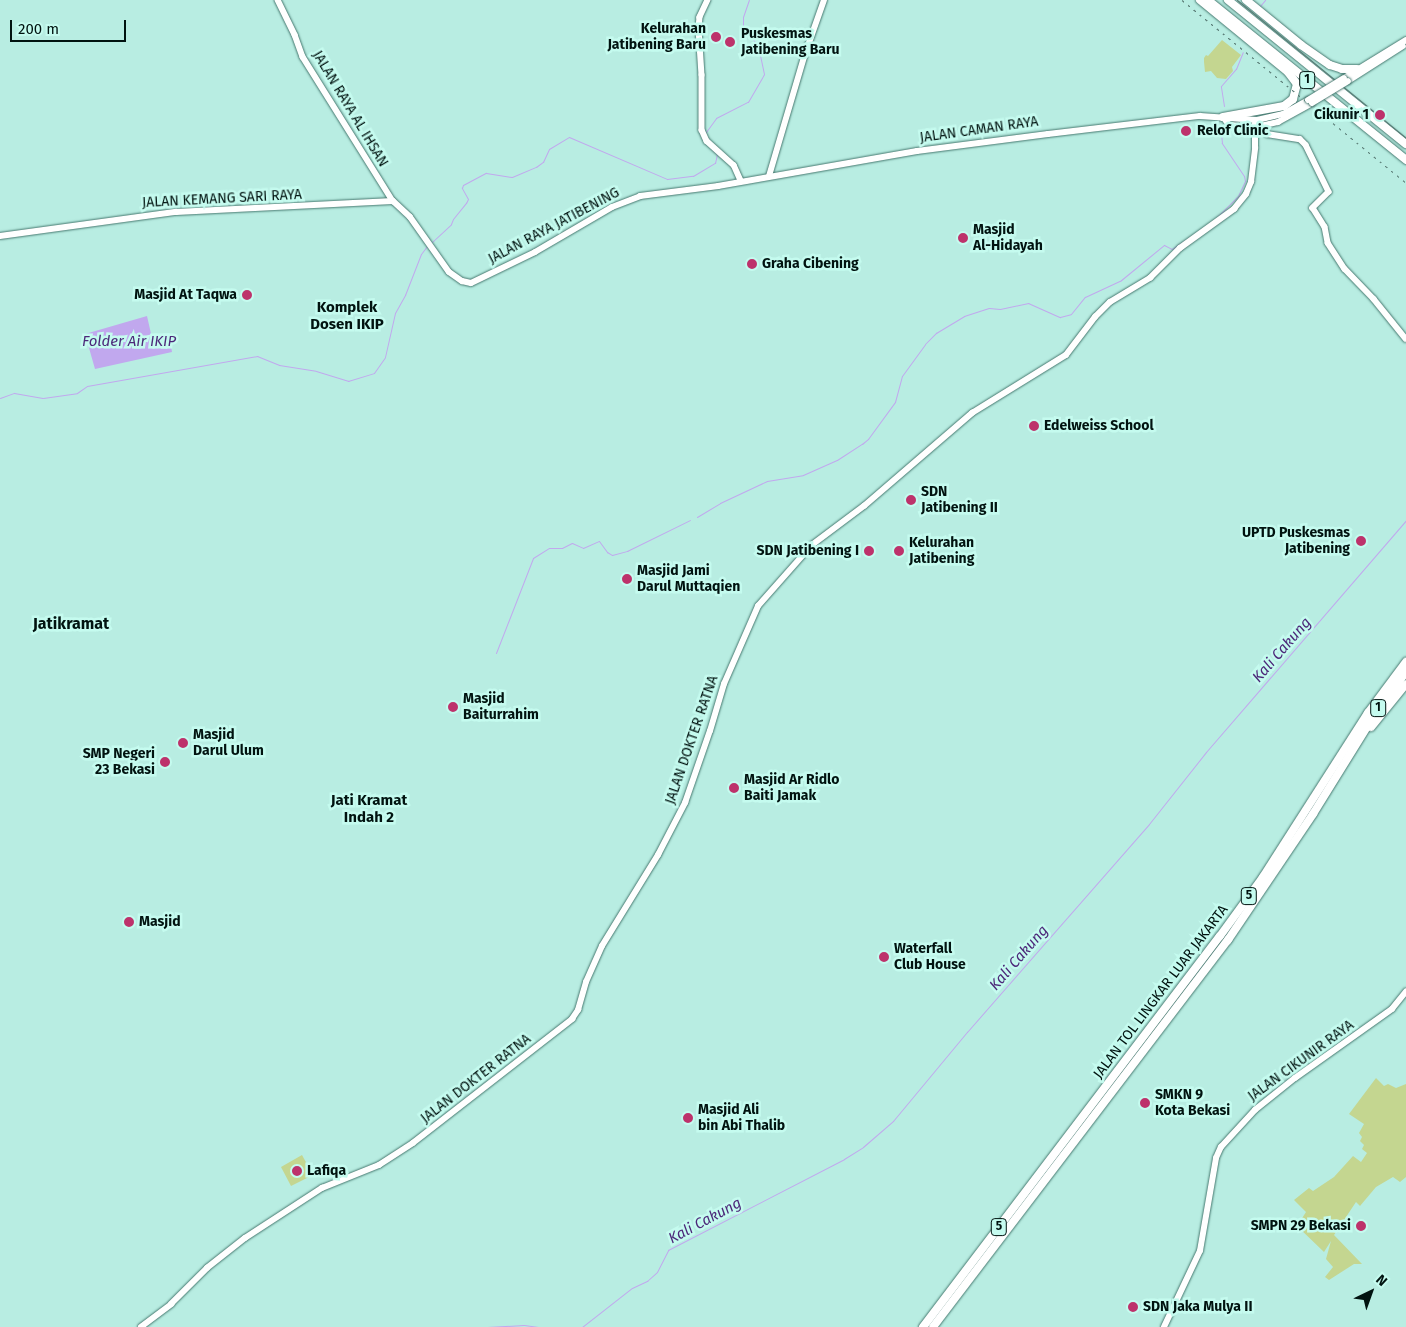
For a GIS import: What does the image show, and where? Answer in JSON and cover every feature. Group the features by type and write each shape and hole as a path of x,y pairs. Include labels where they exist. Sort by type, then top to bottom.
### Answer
{"highway":[{"path":"1200,0 1295,79 1297,89 1289,103 1257,112 1223,117"},
{"name":"1","path":"1208,0 1406,160"},
{"name":"1","path":"1228,0 1406,144"},
{"path":"1246,0 1301,45 1330,65 1353,74"},
{"path":"1254,124 1254,115 1257,112"},
{"name":"JALAN TOL LINGKAR LUAR JAKARTA","path":"923,1327 1263,877 1368,712 1406,662"},
{"name":"JALAN TOL LINGKAR LUAR JAKARTA","path":"933,1327 1228,940 1276,871 1378,709 1406,672"},
{"path":"1353,747 1406,684"}],"main road":[{"path":"769,176 805,54 824,0"},
{"name":"JALAN CAMAN RAYA","path":"1223,117 1230,125 1244,126 1283,114 1310,102 1406,42"},
{"name":"JALAN CAMAN RAYA","path":"741,181 917,151 1200,116 1223,117 1254,124"},
{"name":"JALAN RAYA JATIBENING","path":"393,201 410,217 454,276 471,283 530,254 597,215 634,198 741,181"},
{"name":"JALAN KEMANG SARI RAYA","path":"0,236 176,212 393,201"}],"street":[{"name":"JALAN RAYA AL IHSAN","path":"278,0 295,35 303,57 393,201"},
{"path":"708,0 700,17 699,28 702,74 702,130 707,141 731,160 741,181"},
{"path":"1254,124 1265,133 1300,139 1306,145 1329,192 1313,208 1325,227 1328,243 1345,269 1375,300 1406,339"},
{"name":"JALAN DOKTER RATNA","path":"141,1327 171,1304 207,1268 245,1238 322,1188 379,1165 413,1143 572,1019 578,1010 586,982 602,946 658,855 684,803 710,731 724,684 758,606 812,545 864,506 974,412 1066,354 1095,317 1110,302 1150,278 1180,248 1234,209 1249,188 1255,148 1254,124"},
{"path":"1244,126 1252,131 1255,148"},
{"name":"JALAN CIKUNIR RAYA","path":"1164,1327 1200,1251 1212,1192 1215,1164 1221,1146 1255,1110 1295,1078 1392,1009 1406,992"}],"green space":[{"path":"1222,40 1241,55 1232,67 1233,71 1226,79 1217,78 1211,71 1205,72 1204,58"},
{"path":"1376,1078 1384,1086 1388,1084 1396,1088 1406,1084 1406,1177 1400,1182 1393,1177 1376,1187 1360,1206 1356,1202 1334,1235 1362,1264 1354,1264 1329,1280 1325,1277 1333,1267 1326,1259 1331,1241 1324,1252 1297,1226 1306,1212 1294,1200 1309,1188 1313,1191 1334,1177 1353,1156 1361,1162 1367,1153 1362,1149 1364,1145 1360,1141 1362,1137 1359,1133 1364,1124 1349,1114"},
{"name":"Lafiqa","path":"302,1155 313,1175 291,1186 281,1167"}],"water":[{"name":"Folder Air IKIP","path":"147,316 152,338 158,336 160,343 171,346 172,352 95,369 85,334"}],"waterway":[{"path":"706,132 716,118 748,102 764,74 758,46 743,26 743,17 749,0"},
{"path":"1260,6 1265,0"},
{"path":"1224,106 1221,86 1236,69 1243,52"},
{"path":"1216,218 1238,196 1245,181 1244,176 1222,143 1220,125"},
{"path":"432,242 451,224 466,203 468,199 462,188 463,185 486,173 512,177 536,167 543,162 549,149 569,137 667,179 693,176 715,163 717,154 710,147"},
{"path":"697,517 720,503 767,481 803,475 837,460 862,444 868,439 895,402 902,376 925,344 936,333 964,316 989,308 1000,309 1028,303 1060,317 1071,314 1085,297 1120,281 1164,245 1172,249 1203,228"},
{"path":"0,398 14,393 43,398 77,393 87,386 257,356 279,365 316,371 348,381 374,373 385,357 395,313 405,295 421,254 427,246"},
{"path":"496,653 533,558 549,548 562,548 572,543 583,548 599,541 607,552 612,555 627,551 690,520"},
{"name":"Kali Cakung","path":"582,1327 632,1288 647,1281 657,1272 668,1250 844,1159 863,1147 893,1121 967,1032 1149,824 1206,752 1406,520"},
{"name":"Kali Cakung","path":"487,1327 524,1325 539,1327"}],"tram line":[{"path":"1237,0 1406,138"}],"railway":[{"path":"1182,0 1406,183"}],"place":[{"name":"Kelurahan Jatibening Baru","path":"716,37"},
{"name":"Puskesmas Jatibening Baru","path":"730,42"},
{"name":"Cikunir 1","path":"1380,115"},
{"name":"Relof Clinic","path":"1186,131"},
{"name":"Masjid Al-Hidayah","path":"963,238"},
{"name":"Graha Cibening","path":"752,264"},
{"name":"Masjid At Taqwa","path":"247,295"},
{"name":"Edelweiss School","path":"1034,426"},
{"name":"SDN Jatibening II","path":"911,500"},
{"name":"UPTD Puskesmas Jatibening","path":"1361,541"},
{"name":"SDN Jatibening I","path":"869,551"},
{"name":"Kelurahan Jatibening","path":"899,551"},
{"name":"Masjid Jami Darul Muttaqien","path":"627,579"},
{"name":"Masjid Baiturrahim","path":"453,707"},
{"name":"Masjid Darul Ulum","path":"183,743"},
{"name":"SMP Negeri 23 Bekasi","path":"165,762"},
{"name":"Masjid Ar Ridlo Baiti Jamak","path":"734,788"},
{"name":"Masjid","path":"129,922"},
{"name":"Waterfall Club House","path":"884,957"},
{"name":"SMKN 9 Kota Bekasi","path":"1145,1103"},
{"name":"Masjid Ali bin Abi Thalib","path":"688,1118"},
{"name":"Lafiqa","path":"297,1171"},
{"name":"SMPN 29 Bekasi","path":"1361,1226"},
{"name":"SDN Jaka Mulya II","path":"1133,1307"}],"district":[{"name":"Komplek Dosen IKIP","path":"347,316"},
{"name":"Jatikramat","path":"71,624"},
{"name":"Jati Kramat Indah 2","path":"369,808"}]}
